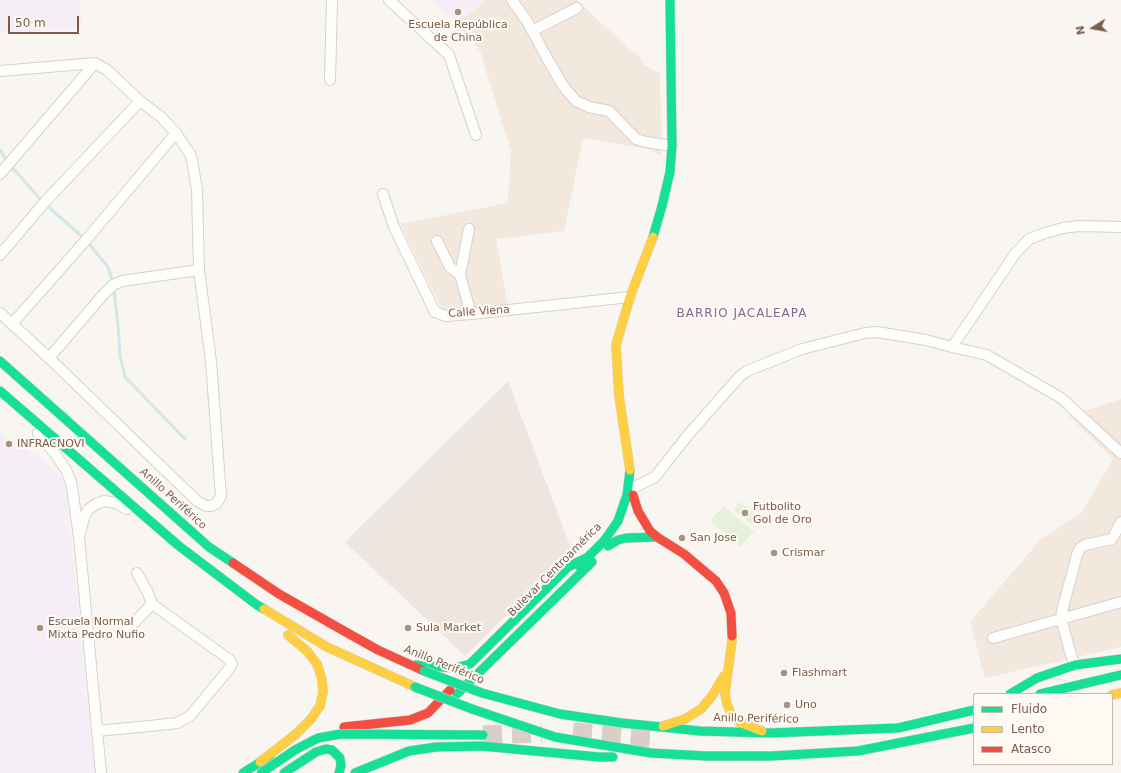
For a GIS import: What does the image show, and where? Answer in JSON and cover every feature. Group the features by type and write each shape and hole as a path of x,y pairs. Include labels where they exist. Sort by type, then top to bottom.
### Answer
{"main road":[{"path":"630,470 619,396 616,345 630,297 652,239 670,172 672,146 670,0"},
{"name":"Anillo Periférico","path":"0,361 209,548 279,594 344,632 405,663 482,693 560,714 700,731 770,733 898,728 973,710"},
{"path":"0,391 179,546 257,605 327,647 415,687 472,709 554,737 651,753 706,756 764,756 858,751 973,728"},
{"name":"Bulevar Centroamérica","path":"354,773 398,746 433,717 608,546 628,512 633,492 630,470"},
{"name":"Bulevar Centroamérica","path":"243,773 300,739 325,729 410,720 428,713 476,664 604,541 618,521 628,495 630,470"},
{"path":"633,492 638,511 650,531 684,554 705,571 716,581 724,593 731,613 732,647 725,694 727,704 731,714 739,722 770,733"},
{"path":"608,546 618,540 636,536 657,537"},
{"path":"405,663 447,668 455,668 470,664 568,568 588,557"},
{"path":"257,605 287,634 307,650 317,664 322,679 323,692 320,706 311,719 296,734 260,762"},
{"path":"1012,693 1037,678 1075,665 1101,660 1121,659"},
{"path":"660,727 685,719 701,709 712,696 729,667"},
{"path":"1044,693 1121,675"},
{"path":"840,739 898,728"},
{"path":"261,773 295,750 318,738 326,736 341,734 483,735"},
{"path":"354,773 409,751 436,747 481,746 600,757 626,757 651,753"},
{"path":"284,773 316,752 326,749 332,750 340,758 341,766 339,773"}],"street":[{"path":"330,80 332,0"},
{"path":"389,0 449,55 476,135"},
{"path":"512,0 527,21 563,86 576,101 589,107 609,112 636,139 672,146"},
{"path":"532,31 577,8"},
{"path":"0,174 95,63"},
{"path":"0,71 95,63 107,70 176,132 188,150 192,160 197,190 199,270 212,369 221,496 216,504 206,506 197,500 0,313"},
{"path":"0,255 44,203 140,100"},
{"path":"12,324 86,240 176,132"},
{"name":"Calle Viena","path":"383,194 394,227 434,312 446,316 630,297"},
{"path":"952,347 1015,254 1029,239 1063,228 1079,226 1121,227"},
{"path":"469,229 460,276 471,314"},
{"path":"437,241 450,267 460,276"},
{"path":"49,358 113,285 122,281 199,270"},
{"path":"633,492 655,477 688,435 740,376 747,371 802,349 866,332 877,332 926,340 987,355 1061,398 1121,453"},
{"path":"16,404 56,455 66,470 71,482 79,537 101,773"},
{"path":"79,537 85,515 89,509 104,501 116,503 153,524"},
{"path":"1075,665 1061,618 1076,555 1080,548 1117,538 1121,522"},
{"path":"97,731 177,723 190,716 232,664 230,660 152,604 147,590 137,573"},
{"path":"993,638 1121,602"},
{"path":"128,629 152,604"}],"shaded area":[{"path":"0,0 79,0 82,28 0,32"},
{"name":"Escuela República de China","path":"431,0 486,0 486,1 456,23"},
{"path":"486,0 577,0 629,49 640,57 643,64 660,74 661,156 648,149 583,138 564,231 496,239 508,306 443,311 400,224 508,203 511,151 480,51 456,23"},
{"path":"508,381 572,551 465,656 345,542"},
{"path":"1121,399 1121,647 985,678 970,622 1041,539 1081,513 1113,459 1069,416"},
{"name":"Escuela Normal Mixta Pedro Nufio","path":"0,433 37,456 65,482 95,773 0,773"}],"green space":[{"name":"Futbolito Gol de Oro","path":"738,501 757,516 751,524 734,510"},
{"path":"724,506 754,532 740,547 710,521"}],"waterway":[{"path":"0,150 9,164 44,203 86,240 108,267 113,282"},
{"path":"114,288 120,356 125,377 185,439"}],"tunnel":[{"path":"573,732 657,739"},
{"path":"483,735 542,733"}],"traffic: fast":[{"path":"653,237 670,172 672,146 670,0"},
{"path":"0,361 209,547 233,563"},
{"path":"0,391 179,546 264,609"},
{"path":"579,566 604,541 618,521 627,495 630,470"},
{"path":"608,546 618,540 626,538 657,537"},
{"path":"416,665 455,668 470,664 568,567 588,557"},
{"path":"457,694 592,562"},
{"path":"1012,693 1037,678 1075,665 1121,659"},
{"path":"424,671 482,693"},
{"path":"1044,693 1121,675"},
{"path":"415,687 472,709"},
{"path":"482,693 560,714 622,723 700,731 770,733 898,728 973,710"},
{"path":"472,709 555,737 651,753 706,756 771,756 858,751 973,728"},
{"path":"261,773 295,750 318,738 341,734 483,735"},
{"path":"355,773 409,751 436,747 481,746 613,757"},
{"path":"284,773 316,752 326,749 332,750 340,758 341,766 339,773"},
{"path":"243,773 270,756"}],"traffic: slow":[{"path":"630,470 619,396 616,345 630,297 653,237"},
{"path":"264,609 327,647 415,687"},
{"path":"260,762 296,734 311,719 320,706 323,692 322,679 317,664 307,651 288,635"},
{"path":"732,636 725,694 727,704 731,714 739,722 762,731"},
{"path":"663,726 685,719 701,709 712,696 724,676"},
{"path":"1113,695 1121,693"}],"traffic: jam":[{"path":"633,495 638,511 650,531 684,554 716,581 724,593 731,613 732,636"},
{"path":"233,563 279,594 344,631 378,650 424,671"},
{"path":"344,727 410,720 428,713 450,690"}],"place":[{"name":"Escuela República de China","path":"458,12"},
{"name":"INFRACNOVI","path":"9,444"},
{"name":"Futbolito Gol de Oro","path":"745,513"},
{"name":"San Jose","path":"682,538"},
{"name":"Crismar","path":"774,553"},
{"name":"Escuela Normal Mixta Pedro Nufio","path":"40,628"},
{"name":"Sula Market","path":"408,628"},
{"name":"Flashmart","path":"784,673"},
{"name":"Uno","path":"787,705"}],"district":[{"name":"BARRIO JACALEAPA","path":"742,314"}]}
